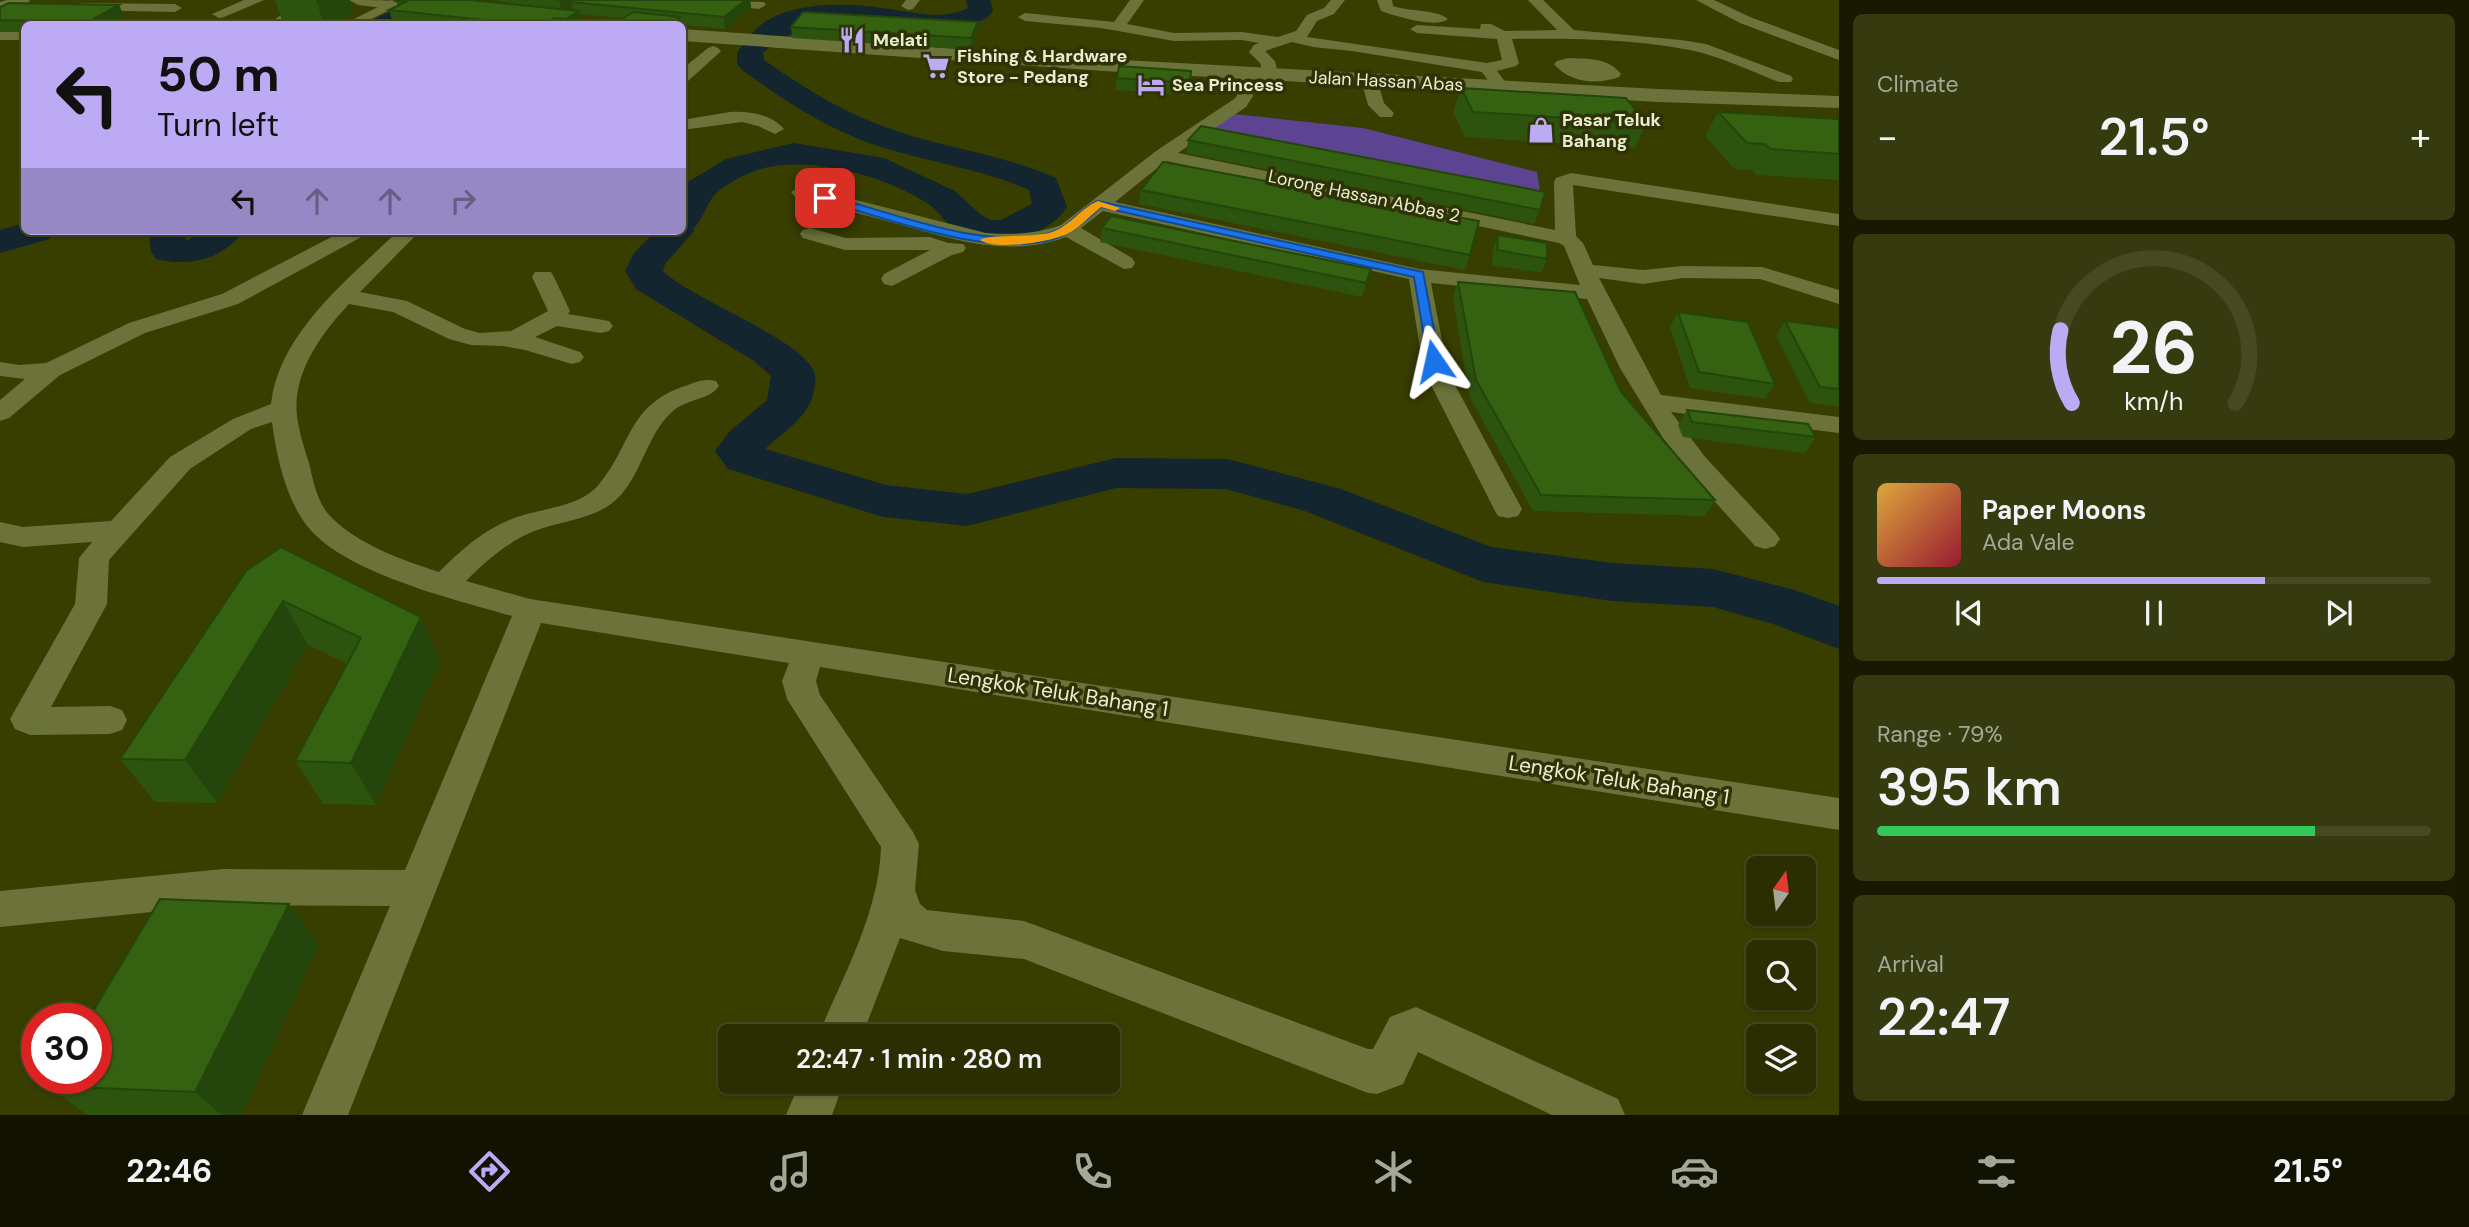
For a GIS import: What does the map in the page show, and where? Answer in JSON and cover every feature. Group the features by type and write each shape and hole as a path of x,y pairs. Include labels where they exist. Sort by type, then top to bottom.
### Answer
{"main road":[{"path":"358,0 391,4 420,12 472,13"},
{"name":"Jalan Hassan Abas","path":"686,35 1167,69 1612,93 1839,102"}],"street":[{"path":"219,14 257,0"},
{"path":"279,21 300,6 316,0"},
{"path":"708,0 762,2"},
{"path":"1270,74 1267,61 1257,51 1301,34 1312,18 1329,11 1338,0"},
{"path":"1384,0 1387,2 1386,8 1397,13 1472,23 1503,35"},
{"path":"1535,0 1570,34"},
{"path":"1703,0 1756,24 1839,55"},
{"path":"746,17 762,2"},
{"path":"1117,28 1141,2"},
{"path":"357,21 391,4"},
{"path":"0,6 32,5"},
{"path":"69,7 180,6 140,21"},
{"path":"1717,7 1753,7"},
{"path":"1025,17 1052,11 1117,28 1174,37 1242,36 1284,39 1352,46 1487,68 1511,64 1503,35"},
{"path":"420,12 445,21"},
{"path":"1756,24 1783,52"},
{"path":"1418,29 1503,35 1570,34 1681,44 1744,62 1785,79"},
{"path":"0,36 21,36"},
{"path":"1167,69 1177,39 1174,37"},
{"path":"686,75 713,51"},
{"path":"1744,62 1767,57"},
{"path":"1487,68 1501,87"},
{"path":"801,192 974,239 1035,240 1068,229 1162,155 1240,103 1245,96 1240,73"},
{"path":"1595,78 1612,93"},
{"path":"1369,80 1376,105 1386,113"},
{"path":"686,124 741,117 761,120 775,128"},
{"name":"Lorong Hassan Abbas 2","path":"1162,155 1566,238"},
{"path":"1765,539 1687,453 1653,402 1595,293 1573,243 1566,238 1563,182 1567,179 1839,220"},
{"path":"1098,204 1419,275 1595,293"},
{"path":"1068,229 1124,263"},
{"path":"810,234 845,244 930,243 946,250"},
{"path":"2,409 51,370 137,328 230,299 350,235"},
{"path":"110,720 30,721 27,717 90,604 94,558 180,463 242,424 282,408 285,389 300,354 344,296 406,235"},
{"path":"892,279 946,250 990,240"},
{"path":"1584,270 1643,277 1683,272 1762,273 1839,297"},
{"path":"1419,275 1434,361 1443,385 1508,509"},
{"path":"507,340 525,335 554,319 559,311 543,277"},
{"path":"344,296 399,306 472,339 529,343 572,356"},
{"path":"554,319 601,326"},
{"path":"0,369 19,372 51,370"},
{"path":"444,586 466,563 501,536 522,526 587,507 602,498 610,491 663,406 706,386"},
{"path":"1653,402 1839,425"},
{"name":"Lengkok Teluk Bahang 1","path":"282,408 282,421 307,500 319,522 341,540 444,586 530,610 1839,814"},
{"path":"0,532 23,537 118,530"},
{"path":"325,1115 530,610"},
{"path":"809,653 799,688 900,844 902,860 896,892 845,1024"},
{"path":"0,909 223,887 419,888"},
{"path":"896,892 905,918 914,926 928,930 994,934 1024,940 1368,1070 1377,1072 1387,1068 1405,1032 1416,1028 1602,1115"},
{"path":"809,1115 817,1094"}],"shaded area":[{"path":"1234,114 1363,128 1537,172 1541,197 1202,135"}],"building":[{"path":"470,0 579,11 566,19 494,21 389,10 406,2 396,1"},
{"path":"746,0 724,17 571,2"},
{"path":"9,3 119,5 90,21 0,20 0,7"},
{"path":"633,12 680,17 674,21 620,21"},
{"path":"803,12 978,22 971,38 791,27"},
{"path":"1119,66 1191,71 1190,83 1117,78"},
{"path":"1461,88 1626,98 1646,123 1473,112"},
{"path":"1718,112 1839,119 1839,154 1770,149 1765,144 1747,143"},
{"path":"1201,126 1545,192 1540,210 1188,140"},
{"path":"1163,162 1479,221 1470,255 1141,190"},
{"path":"1111,216 1371,269 1366,283 1102,228"},
{"path":"1498,235 1547,243 1547,259 1497,250"},
{"path":"1458,282 1575,292 1621,392 1715,500 1541,495 1476,380"},
{"path":"1678,312 1748,322 1775,384 1699,372"},
{"path":"1785,321 1839,328 1839,389 1820,387"},
{"path":"1687,410 1808,424 1816,437 1692,422"},
{"path":"281,547 421,617 351,763 295,761 361,638 283,601 185,760 120,759 246,571"},
{"path":"160,899 289,904 195,1092 112,1089 112,1003 98,1003"}],"waterway":[{"path":"390,21 429,3 428,0"},
{"path":"686,214 700,189 738,166 794,153 872,165 943,198 968,223 986,230 1005,231 1032,220 1050,207 1044,185 1006,169 906,144 850,124 783,86 751,63 750,53 768,32 800,17 830,13 861,14 923,22 946,22 969,17 981,11 978,0"},
{"path":"0,242 23,235"},
{"path":"167,235 169,251 177,252 192,251 220,235"},
{"path":"672,235 647,261 644,271 650,281 769,352 793,373 793,388 789,400 783,410 756,432 739,451 745,459 883,501 967,510 1116,473 1227,474 1323,500 1483,564 1612,582 1713,588 1794,610 1839,629"}],"slow traffic":[{"path":"985,240 1014,242 1053,236 1068,229 1098,204 1115,208"}],"place":[{"name":"Melati","path":"852,40"},
{"name":"Fishing & Hardware Store - Pedang","path":"936,66"},
{"name":"Sea Princess","path":"1151,85"},
{"name":"Pasar Teluk Bahang","path":"1541,130"}],"route":[{"path":"825,198 974,239 1002,242 1053,236 1068,229 1098,204 1419,275 1434,361"}]}
